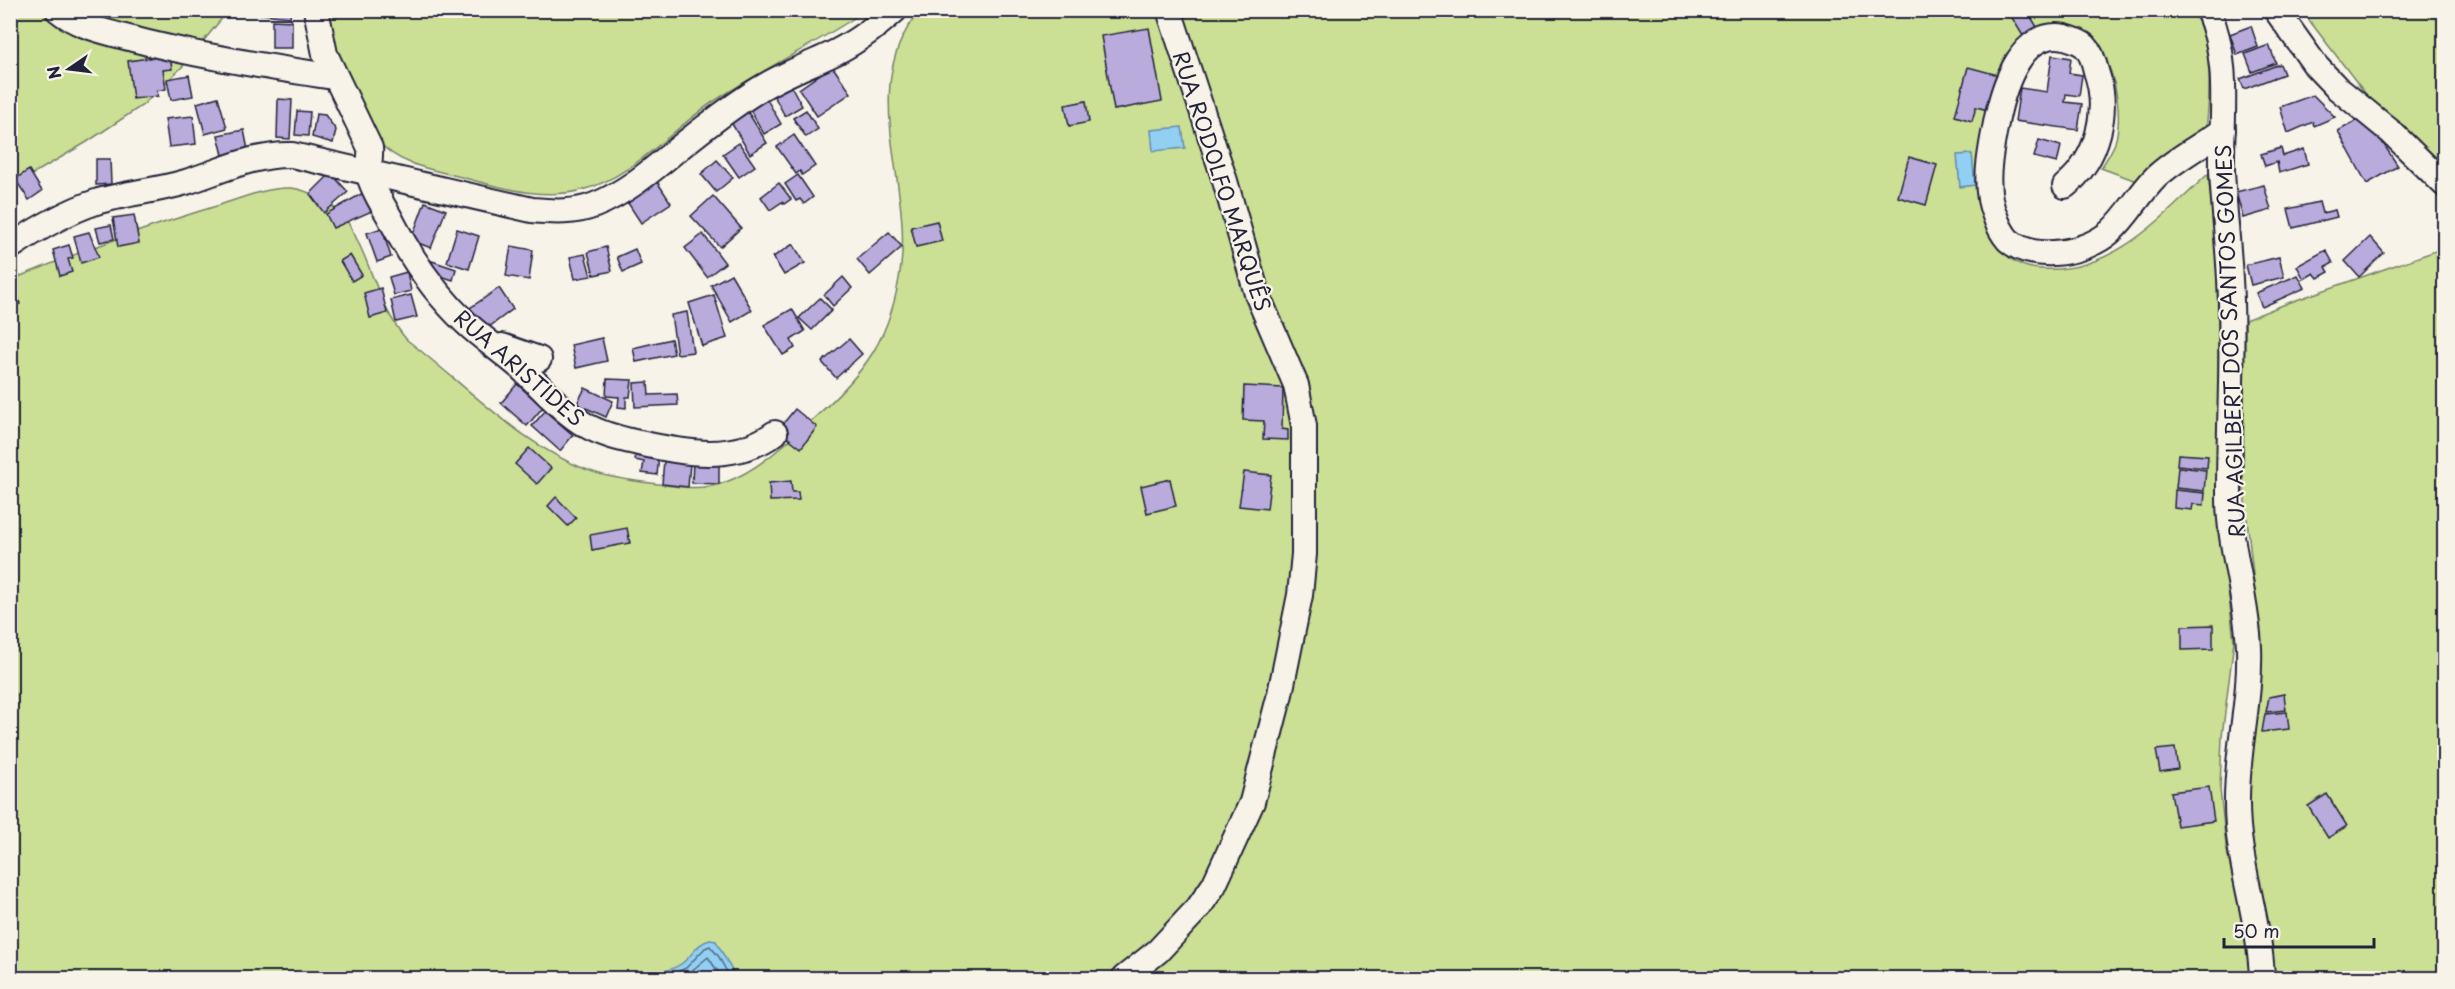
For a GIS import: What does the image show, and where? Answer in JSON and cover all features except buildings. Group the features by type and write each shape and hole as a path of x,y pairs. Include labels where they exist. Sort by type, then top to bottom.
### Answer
{"street":[{"path":"57,10 89,27 177,50 334,77"},
{"path":"316,10 320,37 334,77 365,134 370,148 371,160 368,174"},
{"path":"10,247 72,211 97,202 177,184 265,156 292,155 532,210 565,212 594,205 627,188 726,111 759,89 861,38 896,10"},
{"name":"RUA RODOLFO MARQUÊS","path":"1124,978 1158,951 1199,907 1214,885 1252,802 1292,641 1304,554 1304,426 1296,385 1257,294 1225,181 1169,10"},
{"name":"RUA AGILBERT DOS SANTOS GOMES","path":"2208,10 2218,33 2222,53 2225,101 2222,168 2231,302 2229,495 2249,647 2236,806 2241,852 2259,935 2262,978"},
{"path":"2276,10 2316,66 2336,87 2391,132 2445,184"},
{"path":"2065,186 2078,175 2086,164 2100,128 2099,79 2086,47 2074,39 2057,35 2044,36 2032,44 2021,56 2013,72 1999,112 1992,144 1989,195 1993,212 2004,234 2019,246 2040,252 2065,251 2095,242 2117,225 2157,176 2223,130"},
{"name":"RUA ARISTIDES","path":"368,174 405,247 447,304 587,426 619,438 682,450 721,453 754,446 775,433"},
{"path":"488,341 539,359"}],"green space":[{"path":"2192,10 2204,39 2209,70 2206,132 2139,182 2101,168 2115,143 2118,120 2117,96 2106,61 2099,48 2082,30 2009,62 1992,234 2000,249 2011,259 2025,266 2041,269 2067,268 2090,263 2112,253 2153,225 2208,174 2217,252 2220,518 2234,641 2222,736 2220,789 2226,846 2244,931 2251,978 11,978 11,280 114,240 255,194 282,188 304,191 328,203 347,221 359,243 387,310 407,340 525,436 576,466 603,475 692,488 709,487 726,482 750,470 792,438 831,403 861,370 883,334 897,291 901,265 900,200 889,101 892,69 902,39 920,11"},
{"path":"11,11 228,11 183,66 143,105 87,142 11,187"},
{"path":"328,11 865,11 713,102 651,152 618,175 582,190 550,194 503,188 425,168 395,156 379,142 348,79 336,48"},
{"path":"2302,11 2444,11 2444,174 2365,93"},
{"path":"2444,248 2444,978 2273,978 2248,810 2259,631 2243,481 2245,320"}],"water":[{"path":"1182,127 1185,148 1153,151 1151,130"},
{"path":"1972,154 1975,185 1960,187 1957,155"},
{"path":"710,940 716,941 736,978 633,978 633,976 675,967 685,961 701,944"}]}
